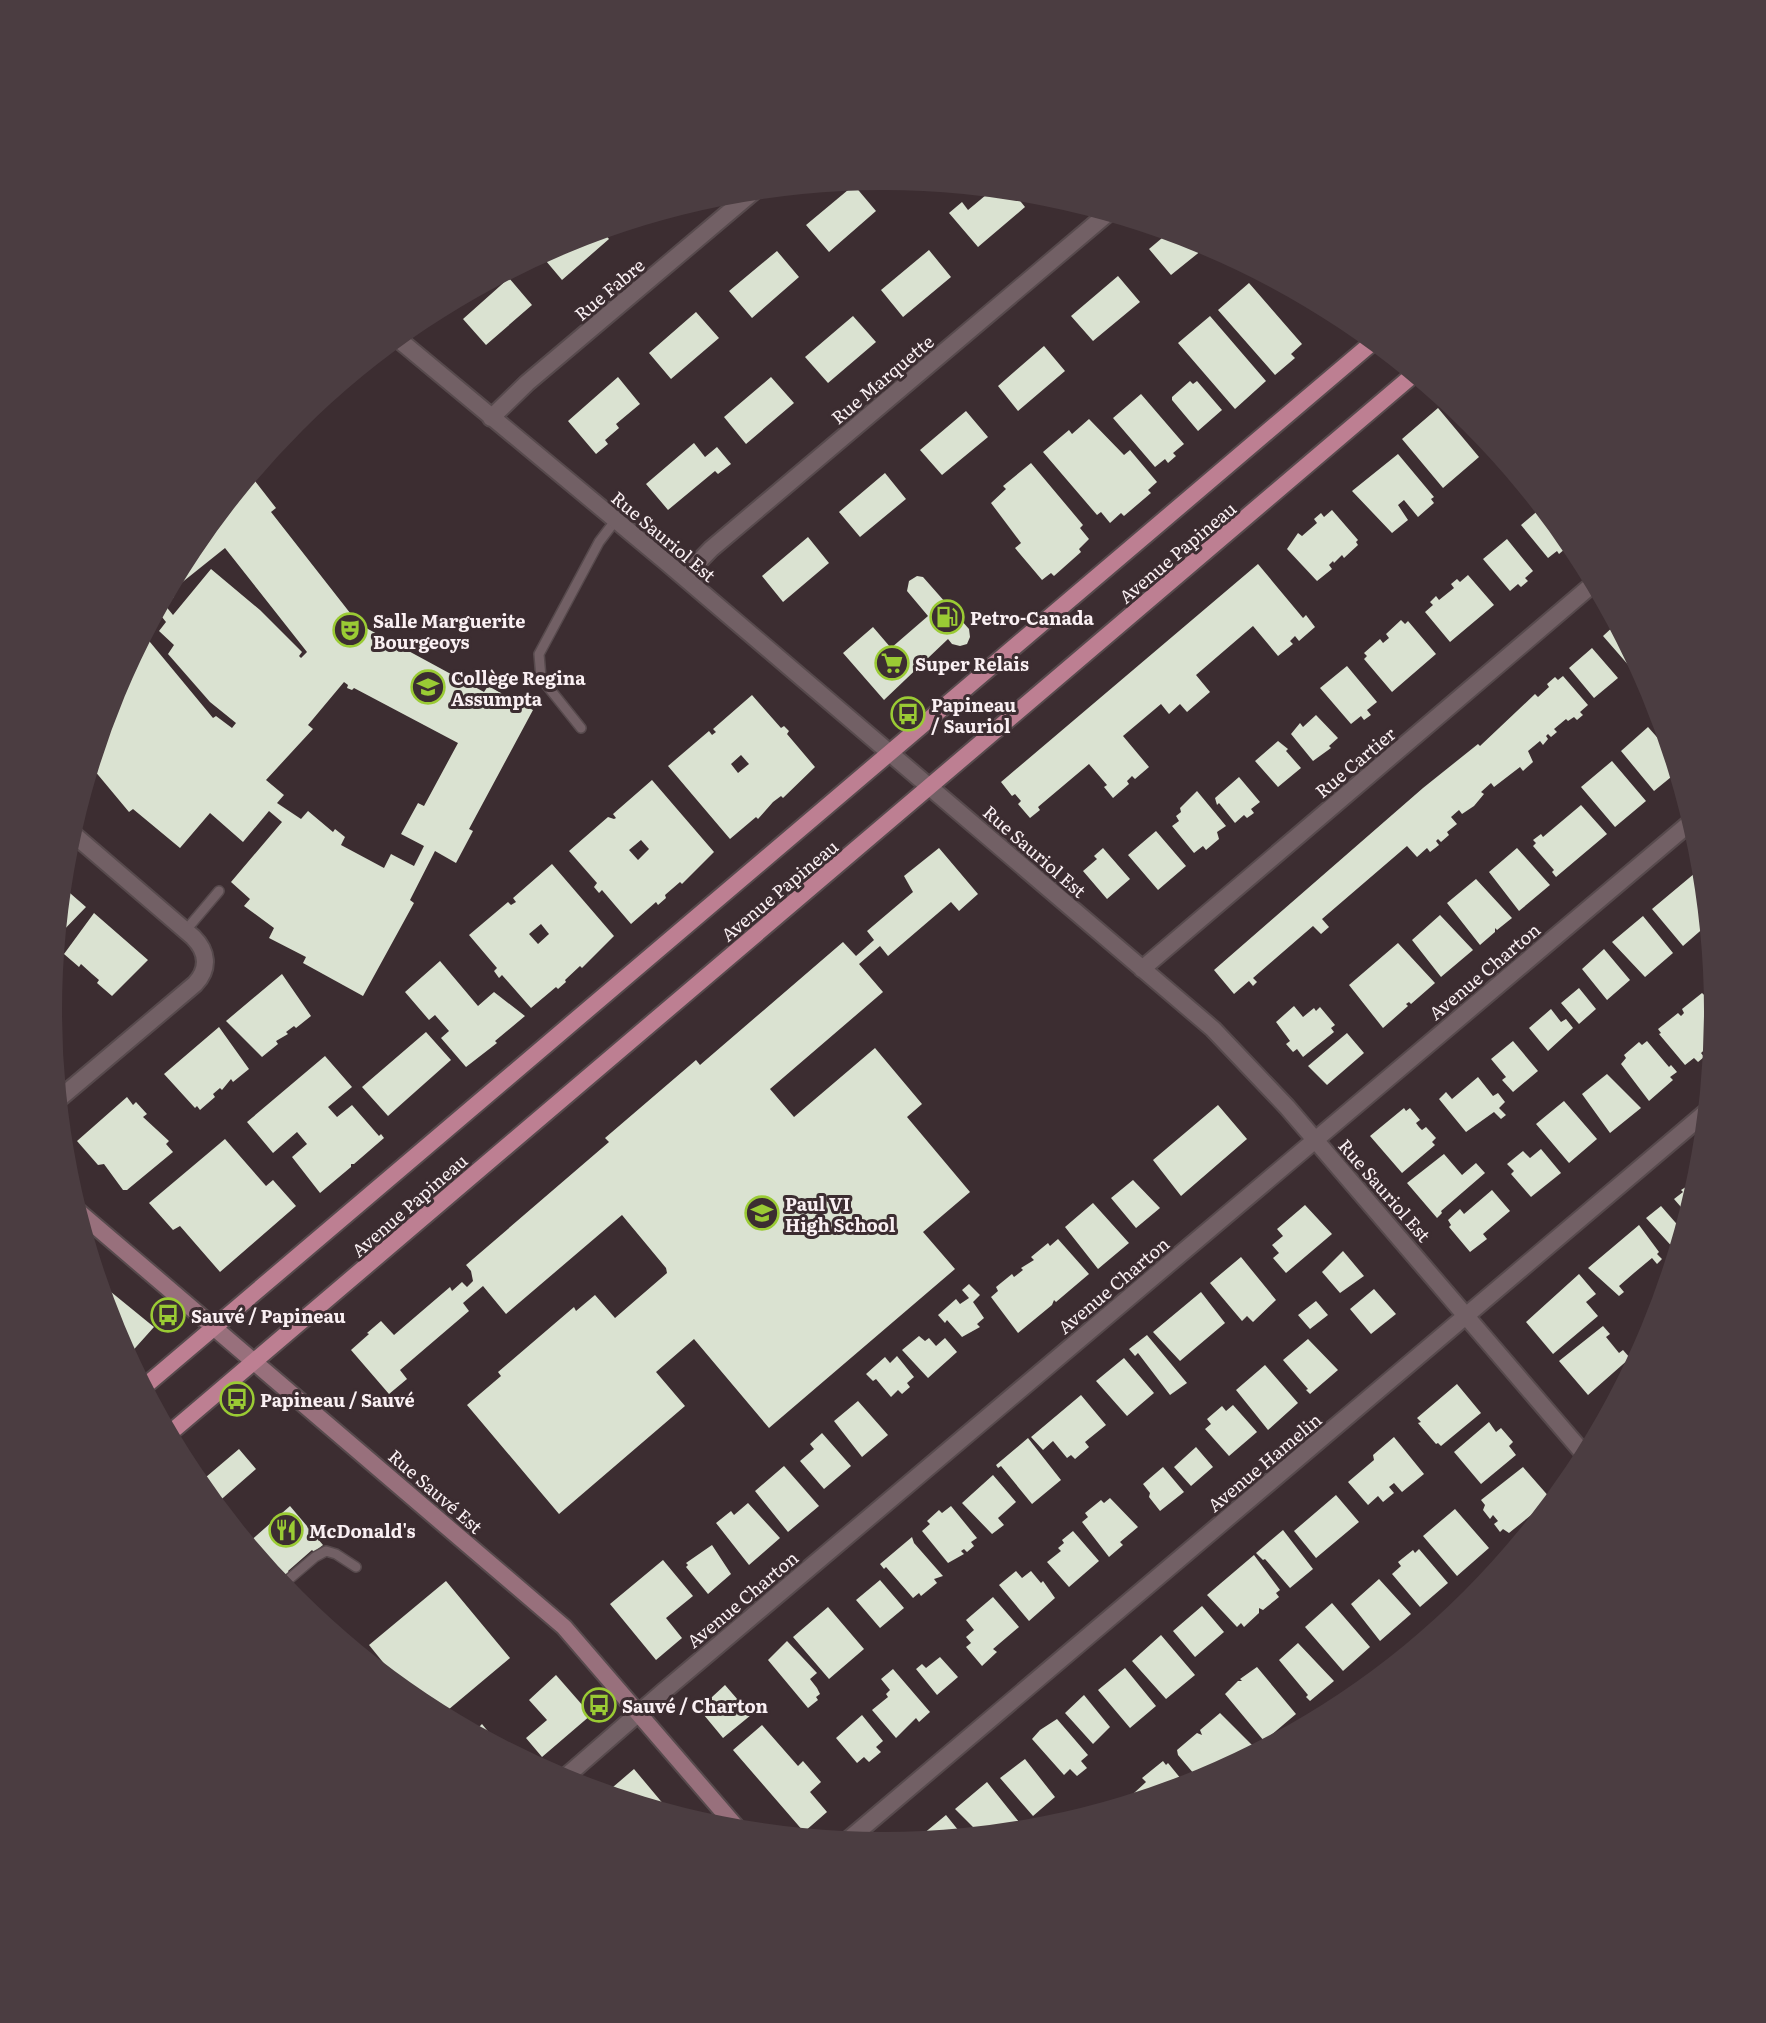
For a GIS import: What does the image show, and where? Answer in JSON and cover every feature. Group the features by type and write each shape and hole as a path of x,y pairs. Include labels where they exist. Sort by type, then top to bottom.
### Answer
{"main road":[{"name":"Avenue Papineau","path":"150,1382 1366,348"},
{"name":"Avenue Papineau","path":"176,1428 1407,380"},
{"name":"Rue Sauvé Est","path":"88,1220 564,1627 729,1818"}],"street":[{"name":"Rue Fabre","path":"491,418 519,390 740,203"},
{"name":"Rue Marquette","path":"684,577 711,549 1101,219"},
{"name":"Rue Sauriol Est","path":"404,344 684,577 1213,1029 1253,1069 1315,1139 1579,1447"},
{"name":"Rue Cartier","path":"1142,969 1587,589"},
{"name":"Avenue Charton","path":"572,1771 673,1683 1684,828"},
{"path":"66,1093 199,979 205,968 205,956 200,944 79,840"},
{"name":"Avenue Hamelin","path":"857,1832 1697,1120"}],"lane":[{"path":"581,728 541,678 539,654 599,542 615,520"},
{"path":"186,930 219,891"},
{"path":"289,1579 315,1557 326,1551 336,1554 356,1567"}],"building":[{"path":"846,191 859,191 876,211 829,252 806,225"},
{"path":"984,196 1021,202 1025,207 978,247 949,213 962,202 968,210"},
{"path":"608,238 609,239 562,280 547,263"},
{"path":"1161,239 1198,253 1171,275 1149,249"},
{"path":"929,250 951,277 903,317 881,290"},
{"path":"777,251 799,277 752,318 729,291"},
{"path":"1118,276 1140,302 1093,341 1071,316"},
{"path":"511,280 532,305 486,345 463,319 502,285"},
{"path":"1249,283 1302,344 1291,354 1295,358 1275,375 1218,310"},
{"path":"696,312 719,338 671,379 649,353"},
{"path":"853,316 876,342 828,383 805,357"},
{"path":"1210,316 1266,381 1235,409 1178,343"},
{"path":"1044,346 1065,371 1018,411 998,386"},
{"path":"618,377 640,404 616,424 619,428 605,440 608,444 596,454 568,421"},
{"path":"771,377 794,403 746,444 724,417"},
{"path":"1190,381 1193,384 1197,381 1222,410 1198,431 1172,400 1172,397"},
{"path":"1141,394 1184,444 1173,453 1176,456 1168,463 1165,459 1155,467 1113,418"},
{"path":"1438,408 1479,457 1443,488 1402,439"},
{"path":"966,411 988,437 942,475 920,450"},
{"path":"1089,419 1124,455 1130,450 1157,482 1148,490 1151,493 1124,516 1121,513 1110,523 1101,512 1097,515 1043,452 1069,430 1072,434"},
{"path":"694,443 705,457 717,447 731,464 718,474 715,471 668,510 646,484"},
{"path":"1398,454 1434,497 1431,499 1434,503 1418,517 1404,500 1398,505 1408,520 1392,533 1352,491"},
{"path":"1031,463 1083,525 1080,528 1089,539 1079,549 1081,552 1054,576 1051,573 1042,580 1015,548 1021,543 991,503 1006,489 1003,486"},
{"path":"885,473 906,499 860,537 839,512"},
{"path":"255,482 276,508 271,512 354,618 368,629 484,692 488,686 533,710 469,829 473,831 456,863 435,851 410,900 414,903 363,996 303,963 306,957 269,938 274,928 244,906 250,899 231,882 282,822 269,811 243,842 210,813 180,848 133,809 129,812 97,773 124,697 150,642 213,718 216,716 232,728 236,723 210,702 168,654 174,645 159,631 166,622 163,618 168,609 173,615 211,569 260,610 302,652 299,656 301,658 307,652 225,548 185,580 231,511","holes":["344,682 348,685 347,688 352,690 354,688 458,743 424,806 418,803 401,834 424,846 414,866 391,854 384,868 341,845 345,837 335,829 333,832 308,811 301,819 277,803 284,795 266,780 313,729 308,725"]},
{"path":"1332,510 1358,540 1356,542 1358,545 1344,558 1342,555 1334,563 1333,561 1329,565 1332,569 1317,581 1287,549 1298,533 1302,536 1317,523 1314,519 1321,513 1324,517"},
{"path":"1536,512 1563,551 1559,554 1557,551 1548,558 1521,525"},
{"path":"808,537 829,563 783,602 762,576"},
{"path":"1507,539 1533,571 1525,578 1528,581 1521,587 1518,584 1510,591 1483,559"},
{"path":"1258,564 1303,618 1306,615 1315,627 1299,641 1295,636 1290,641 1293,644 1278,656 1253,626 1196,675 1210,692 1187,712 1180,704 1169,714 1161,704 1123,736 1149,767 1135,779 1132,776 1127,781 1129,784 1113,798 1104,787 1107,785 1089,764 1038,807 1040,810 1030,818 1018,804 1021,801 1015,794 1012,796 1001,782"},
{"path":"1468,575 1494,605 1450,642 1425,612 1433,605 1430,602 1436,596 1439,600 1454,588 1451,584 1457,579 1460,582"},
{"path":"917,576 923,577 969,629 970,637 967,644 960,646 952,644 948,639 884,700 843,653 873,627 891,648 928,616 907,591 909,581"},
{"path":"1401,620 1405,624 1408,621 1436,654 1392,692 1364,659 1367,656 1364,653 1380,639 1383,643 1389,638 1386,634"},
{"path":"1610,630 1627,663 1603,636"},
{"path":"1592,648 1618,678 1594,698 1569,668"},
{"path":"1347,666 1377,702 1367,710 1371,715 1364,720 1361,716 1351,724 1320,688"},
{"path":"1563,676 1588,705 1580,712 1583,715 1577,720 1574,717 1568,721 1566,719 1554,729 1557,732 1551,737 1548,734 1546,736 1548,739 1543,745 1540,741 1528,751 1533,762 1523,771 1520,767 1494,787 1491,783 1481,792 1484,794 1474,806 1462,814 1459,810 1451,817 1457,824 1447,832 1449,835 1441,842 1438,839 1436,841 1439,845 1430,852 1427,848 1417,857 1407,846 1322,919 1329,927 1321,934 1313,926 1253,978 1257,982 1253,986 1249,981 1234,994 1214,970 1423,788 1478,744 1480,746 1535,694 1538,697 1549,687 1547,684 1555,677 1558,680"},
{"path":"752,695 781,728 784,726 789,731 787,734 815,767 783,798 781,796 773,802 758,819 756,817 730,839 668,766 709,731 712,735 716,732 713,729","holes":["741,755 749,764 738,773 731,764"]},
{"path":"1316,715 1338,738 1329,746 1331,748 1313,761 1291,734 1300,723 1303,727"},
{"path":"1648,727 1658,738 1670,778 1654,791 1621,751"},
{"path":"1278,741 1288,749 1286,751 1301,768 1278,787 1255,761"},
{"path":"1612,761 1646,801 1615,827 1581,787"},
{"path":"1239,777 1260,802 1251,809 1254,813 1247,818 1244,815 1235,823 1219,803 1217,805 1215,798"},
{"path":"652,780 714,852 682,884 680,882 665,895 666,898 658,905 656,902 631,924 602,890 599,893 594,887 597,883 569,851 608,817 616,818 613,814","holes":["641,840 649,849 638,860 629,850"]},
{"path":"1197,791 1226,826 1217,832 1219,839 1206,850 1203,846 1194,853 1172,826 1179,821 1176,816 1181,812 1180,808"},
{"path":"1581,805 1607,834 1556,877 1552,872 1554,870 1533,846 1536,843 1533,840 1541,834 1543,837"},
{"path":"1156,831 1186,866 1158,890 1128,855"},
{"path":"939,848 978,894 959,911 951,902 888,956 880,946 859,964 883,992 770,1089 794,1117 875,1048 922,1104 907,1117 970,1192 923,1232 955,1269 769,1428 694,1339 656,1372 685,1406 559,1514 467,1405 501,1376 498,1372 574,1307 576,1311 595,1295 615,1318 667,1273 666,1268 622,1215 506,1314 483,1286 463,1303 469,1311 400,1370 407,1379 389,1394 351,1350 369,1334 367,1333 381,1321 394,1335 450,1287 452,1291 462,1282 467,1287 473,1281 471,1271 466,1265 609,1142 605,1138 696,1060 700,1065 843,942 856,956 874,940 867,931 913,892 904,876"},
{"path":"1103,848 1130,879 1107,899 1083,871 1097,859 1094,856"},
{"path":"1517,848 1550,885 1519,911 1489,872"},
{"path":"552,864 614,936 558,989 556,987 531,1008 502,975 499,978 494,971 497,968 469,935 508,902 511,905 516,902 513,898","holes":["541,924 549,934 538,944 529,934"]},
{"path":"1693,875 1700,931 1683,946 1652,909"},
{"path":"1476,879 1512,918 1497,930 1495,928 1495,932 1480,945 1447,903"},
{"path":"71,894 86,907 66,927"},
{"path":"94,913 148,960 112,996 81,964 79,967 64,954"},
{"path":"1440,915 1473,950 1441,977 1412,940"},
{"path":"1643,916 1673,953 1645,977 1612,942"},
{"path":"1398,943 1435,983 1411,1004 1409,1002 1406,1004 1408,1006 1383,1028 1349,985"},
{"path":"1604,949 1630,980 1607,1000 1582,969"},
{"path":"440,961 478,1006 494,992 525,1016 495,1041 497,1043 466,1067 441,1038 449,1031 435,1015 429,1020 405,992"},
{"path":"282,974 311,1016 296,1028 294,1026 286,1032 288,1034 276,1041 278,1044 262,1057 226,1021"},
{"path":"1579,988 1596,1009 1579,1024 1561,1003"},
{"path":"1702,993 1704,995 1703,1051 1701,1053 1703,1058 1698,1062 1694,1058 1685,1065 1659,1034 1661,1033 1658,1029 1678,1013 1681,1016 1684,1013 1682,1009"},
{"path":"1294,1006 1303,1017 1314,1008 1316,1011 1320,1007 1335,1025 1331,1028 1334,1032 1303,1057 1297,1049 1293,1052 1286,1044 1290,1041 1276,1022"},
{"path":"1551,1009 1561,1022 1566,1019 1573,1028 1548,1051 1529,1028"},
{"path":"219,1027 249,1069 233,1082 231,1079 222,1090 220,1088 213,1094 215,1097 200,1110 197,1106 195,1108 164,1074"},
{"path":"426,1032 451,1060 388,1116 362,1087"},
{"path":"1347,1033 1364,1053 1327,1085 1308,1066"},
{"path":"1513,1041 1538,1071 1513,1092 1502,1080 1506,1077 1491,1059"},
{"path":"1647,1041 1669,1067 1671,1065 1677,1072 1670,1077 1673,1080 1649,1101 1621,1064 1626,1058 1624,1055 1639,1042 1642,1045"},
{"path":"325,1056 352,1087 328,1107 337,1117 352,1105 379,1136 381,1134 384,1138 320,1193 292,1157 307,1144 297,1132 273,1153 247,1122"},
{"path":"1607,1074 1641,1108 1610,1133 1582,1094"},
{"path":"1478,1077 1493,1096 1498,1093 1505,1102 1499,1108 1506,1115 1501,1119 1494,1112 1466,1132 1439,1099 1446,1092 1452,1099"},
{"path":"127,1097 133,1105 136,1102 147,1114 143,1117 169,1141 166,1144 173,1152 127,1190 123,1190 104,1164 98,1165 77,1141"},
{"path":"1564,1101 1597,1139 1569,1163 1536,1124"},
{"path":"1218,1105 1247,1139 1181,1196 1153,1160"},
{"path":"1404,1108 1406,1111 1410,1108 1420,1120 1416,1123 1419,1127 1422,1130 1426,1127 1436,1138 1432,1142 1435,1145 1402,1173 1370,1136"},
{"path":"225,1139 266,1186 273,1180 296,1206 220,1272 180,1226 173,1230 149,1203"},
{"path":"1541,1149 1561,1173 1531,1197 1511,1174 1514,1171 1507,1164 1523,1151 1530,1158"},
{"path":"1444,1154 1462,1175 1476,1163 1485,1173 1441,1211 1442,1213 1437,1218 1407,1183"},
{"path":"1133,1180 1160,1208 1136,1228 1111,1198"},
{"path":"1685,1187 1681,1207 1674,1199 1683,1192 1681,1190"},
{"path":"1492,1190 1510,1211 1483,1234 1487,1239 1470,1252 1449,1227 1451,1225 1448,1220 1460,1209 1464,1214"},
{"path":"1093,1203 1129,1243 1098,1269 1065,1227"},
{"path":"1305,1205 1332,1234 1286,1273 1273,1258 1279,1253 1272,1245 1283,1236 1277,1229"},
{"path":"1661,1206 1677,1224 1671,1245 1646,1218"},
{"path":"1639,1225 1662,1259 1657,1264 1652,1258 1634,1273 1619,1286 1624,1292 1619,1296 1588,1268"},
{"path":"1058,1239 1089,1274 1056,1302 1054,1300 1052,1305 1018,1333 991,1297 998,1291 996,1287 1012,1274 1014,1277 1023,1270 1021,1268 1034,1260 1031,1257 1048,1243 1050,1246"},
{"path":"1343,1251 1364,1276 1340,1293 1322,1272"},
{"path":"1241,1257 1276,1300 1253,1322 1247,1316 1242,1321 1210,1283"},
{"path":"1579,1274 1596,1294 1586,1302 1598,1316 1553,1354 1526,1322"},
{"path":"969,1284 980,1295 973,1302 984,1318 977,1324 980,1327 962,1337 947,1320 945,1323 938,1315 956,1299 960,1304 969,1298 962,1290"},
{"path":"1374,1289 1396,1314 1371,1334 1350,1309"},
{"path":"111,1292 154,1327 134,1349"},
{"path":"1201,1292 1225,1323 1180,1361 1153,1332"},
{"path":"1316,1301 1328,1315 1310,1329 1298,1315"},
{"path":"1603,1326 1610,1334 1606,1337 1619,1353 1623,1350 1628,1356 1626,1361 1588,1395 1559,1361"},
{"path":"1147,1335 1187,1383 1170,1395 1138,1353 1135,1356 1129,1349"},
{"path":"919,1336 925,1341 929,1338 936,1346 945,1338 957,1352 928,1378 902,1350"},
{"path":"1308,1339 1338,1370 1310,1394 1283,1360"},
{"path":"897,1356 914,1377 907,1383 910,1387 902,1394 898,1390 891,1397 876,1379 873,1381 866,1374 885,1357 890,1363"},
{"path":"1124,1358 1154,1393 1127,1416 1096,1381"},
{"path":"1265,1365 1298,1403 1268,1430 1236,1390"},
{"path":"1457,1384 1481,1413 1441,1446 1436,1444 1418,1423 1421,1422 1417,1418"},
{"path":"1081,1395 1106,1425 1085,1442 1089,1447 1075,1459 1071,1455 1067,1458 1053,1441 1043,1450 1031,1437"},
{"path":"858,1401 888,1435 862,1457 834,1421"},
{"path":"1233,1405 1257,1432 1229,1456 1205,1429 1211,1424 1207,1419 1222,1406 1226,1411"},
{"path":"1489,1422 1496,1432 1501,1428 1513,1442 1509,1446 1516,1455 1481,1484 1454,1452"},
{"path":"822,1433 851,1466 824,1489 800,1461 814,1449 810,1444"},
{"path":"1394,1437 1424,1474 1402,1492 1394,1483 1389,1487 1394,1493 1383,1502 1378,1496 1368,1505 1348,1482 1374,1460 1373,1455"},
{"path":"1028,1438 1061,1480 1032,1504 1001,1466 998,1468 996,1465"},
{"path":"1196,1447 1213,1467 1191,1486 1174,1467"},
{"path":"239,1449 256,1469 222,1499 206,1477"},
{"path":"784,1466 819,1506 788,1532 755,1491"},
{"path":"1163,1467 1184,1492 1160,1511 1149,1497 1150,1493 1143,1484"},
{"path":"1523,1467 1547,1495 1535,1512 1509,1533 1503,1529 1500,1532 1494,1524 1498,1521 1493,1515 1490,1519 1483,1510 1485,1505 1481,1500"},
{"path":"993,1475 1016,1502 998,1518 1004,1525 992,1534 962,1503"},
{"path":"1336,1495 1359,1522 1316,1558 1294,1531"},
{"path":"1110,1498 1138,1527 1120,1542 1123,1545 1109,1557 1082,1522 1088,1517 1085,1513 1101,1500 1104,1503"},
{"path":"748,1503 780,1538 749,1565 716,1523 731,1511 734,1515"},
{"path":"290,1506 323,1545 314,1552 312,1550 288,1571 290,1574 287,1576 253,1539"},
{"path":"951,1506 977,1538 971,1542 974,1546 967,1552 964,1549 961,1551 964,1554 948,1563 922,1531 930,1524 927,1521 939,1510 942,1513"},
{"path":"1455,1509 1489,1548 1457,1576 1423,1536"},
{"path":"1283,1530 1313,1569 1290,1588 1265,1559 1263,1560 1256,1553"},
{"path":"1073,1531 1099,1561 1069,1587 1047,1562 1061,1551 1058,1548 1064,1543 1062,1540"},
{"path":"912,1537 914,1543 943,1576 934,1579 937,1583 921,1596 919,1593 913,1598 886,1567 884,1569 880,1564"},
{"path":"712,1545 731,1574 708,1594 686,1567 688,1565 686,1563"},
{"path":"1419,1549 1448,1583 1420,1607 1392,1574 1401,1566 1398,1562 1413,1550 1415,1553"},
{"path":"1254,1555 1280,1590 1276,1593 1279,1597 1263,1610 1259,1608 1259,1613 1244,1627 1241,1623 1237,1627 1207,1595"},
{"path":"663,1560 693,1596 666,1618 682,1638 656,1660 610,1604"},
{"path":"1016,1571 1022,1578 1031,1571 1041,1583 1043,1581 1055,1598 1029,1621 999,1585"},
{"path":"1379,1579 1411,1614 1380,1641 1351,1604"},
{"path":"880,1580 904,1608 880,1628 856,1600"},
{"path":"446,1581 510,1658 449,1709 385,1664 369,1645"},
{"path":"993,1597 1019,1627 993,1649 997,1652 982,1666 966,1647 971,1643 966,1637 974,1630 966,1620"},
{"path":"1332,1603 1370,1647 1343,1671 1305,1627"},
{"path":"1202,1606 1224,1632 1195,1657 1173,1631"},
{"path":"828,1607 864,1649 829,1679 793,1637"},
{"path":"1161,1635 1195,1675 1166,1699 1132,1661"},
{"path":"787,1641 817,1673 810,1679 820,1694 816,1697 818,1700 808,1708 768,1660"},
{"path":"1298,1643 1334,1681 1310,1701 1306,1697 1308,1695 1279,1660"},
{"path":"940,1657 958,1677 937,1695 916,1669 922,1664 926,1668"},
{"path":"1257,1667 1296,1714 1263,1739 1225,1694 1238,1681 1242,1681 1240,1679"},
{"path":"1125,1668 1156,1706 1130,1728 1098,1690"},
{"path":"893,1669 930,1712 919,1722 916,1718 896,1738 872,1710 888,1697 886,1694 890,1690 881,1679"},
{"path":"556,1675 591,1715 542,1757 526,1738 547,1720 529,1700"},
{"path":"725,1685 751,1715 723,1738 699,1709"},
{"path":"1084,1695 1110,1727 1093,1744 1065,1713"},
{"path":"1220,1713 1252,1745 1192,1772 1178,1755 1177,1750 1197,1733 1202,1735 1200,1730"},
{"path":"862,1715 883,1741 876,1747 881,1752 869,1762 864,1757 857,1763 836,1738"},
{"path":"1057,1719 1088,1755 1081,1761 1087,1768 1077,1776 1070,1769 1064,1775 1032,1739 1040,1730"},
{"path":"762,1725 798,1766 803,1761 821,1782 810,1792 827,1812 807,1829 801,1828 733,1750"},
{"path":"1025,1759 1055,1797 1033,1816 1000,1778"},
{"path":"1163,1761 1166,1765 1168,1763 1179,1777 1134,1793 1146,1782 1142,1778"},
{"path":"634,1769 662,1803 619,1789 613,1787"},
{"path":"987,1782 1018,1821 974,1828 955,1809"},
{"path":"946,1815 957,1829 937,1831 926,1831"}],"place":[{"name":"Petro-Canada","path":"947,617"},
{"name":"Salle Marguerite Bourgeoys","path":"350,630"},
{"name":"Super Relais","path":"892,663"},
{"name":"Collège Regina Assumpta","path":"428,687"},
{"name":"Papineau / Sauriol","path":"908,714"},
{"name":"Paul VI High School","path":"762,1213"},
{"name":"Sauvé / Papineau","path":"168,1315"},
{"name":"Papineau / Sauvé","path":"237,1399"},
{"name":"McDonald's","path":"286,1530"},
{"name":"Sauvé / Charton","path":"599,1705"}]}
